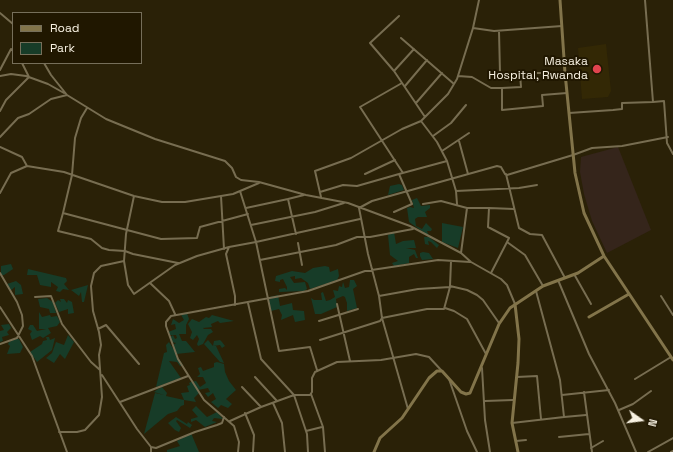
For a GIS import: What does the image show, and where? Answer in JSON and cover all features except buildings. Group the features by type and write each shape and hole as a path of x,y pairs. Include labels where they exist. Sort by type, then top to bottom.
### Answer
{"main road":[{"path":"560,0 565,73 576,184 584,213 604,256 672,359"},
{"path":"374,452 380,438 398,424 429,378 434,373 441,370 461,392 468,394 472,391 481,365 499,324 507,311 543,286 574,274 604,256"},
{"path":"590,317 629,294"},
{"path":"515,304 519,339 512,423 518,452"}],"street":[{"path":"321,197 315,171 341,163 421,120 441,103 458,76 474,28 479,0"},
{"path":"645,0 653,102"},
{"path":"0,13 12,23"},
{"path":"399,16 370,44 394,71 426,117"},
{"path":"474,28 499,31 562,26"},
{"path":"499,31 500,73 565,73"},
{"path":"401,38 454,84"},
{"path":"394,71 414,48"},
{"path":"0,70 11,49 12,50"},
{"path":"404,87 427,60"},
{"path":"22,64 29,77"},
{"path":"45,64 51,75 67,95"},
{"path":"416,103 442,73"},
{"path":"0,76 17,74 48,84 87,108 126,129 199,154 225,161 238,179 259,182 306,195 346,202 414,228 461,253 472,262 491,273 507,286 515,304"},
{"path":"458,76 472,77 491,88 502,88 521,87 520,74"},
{"path":"0,111 6,100 29,77"},
{"path":"402,83 360,107 403,173"},
{"path":"502,88 502,110 543,106 542,95 568,93"},
{"path":"0,137 18,118 29,114 50,99 67,95"},
{"path":"569,113 622,109 622,103 664,101 668,137 667,143 673,154"},
{"path":"433,136 451,122 466,105"},
{"path":"87,108 81,118 75,138 72,175 58,231 91,239 102,248 109,250 125,251 179,263"},
{"path":"421,120 433,136 447,161 456,191 457,205"},
{"path":"442,151 470,133"},
{"path":"506,174 573,155 592,148 622,146 668,137"},
{"path":"459,141 468,174"},
{"path":"0,147 22,157 27,166"},
{"path":"365,174 395,160"},
{"path":"320,192 343,185 357,186 447,161"},
{"path":"0,193 11,173 27,166 49,169 72,175 134,196 167,202 220,196 240,191 259,182"},
{"path":"359,208 372,201 499,166 506,174 519,228 530,234 542,235 564,278"},
{"path":"394,212 412,204 399,174"},
{"path":"456,191 537,185"},
{"path":"240,191 256,242 279,351 310,347 317,370"},
{"path":"246,208 306,195"},
{"path":"134,196 127,231 124,261 128,285 132,293 150,283 179,263 203,254 360,219"},
{"path":"220,196 224,249"},
{"path":"288,199 296,234"},
{"path":"423,204 441,201 467,208 514,209"},
{"path":"251,226 315,212 346,202"},
{"path":"359,208 364,237 379,296 382,318 408,410"},
{"path":"461,253 467,208"},
{"path":"489,208 488,227 509,238 491,273"},
{"path":"63,214 161,239 197,238 200,227 248,214"},
{"path":"260,260 364,237 414,228"},
{"path":"507,242 525,255 543,286"},
{"path":"298,243 302,265"},
{"path":"229,247 226,254 235,296 235,305"},
{"path":"238,452 238,438 230,421 204,400 178,358 168,333 166,322 175,314 248,303 268,297 314,289 351,275 417,262 451,260 472,262"},
{"path":"444,308 450,286 451,260"},
{"path":"59,432 77,432 85,430 99,415 102,398 101,371 98,329 92,311 91,286 94,273 100,266 124,261"},
{"path":"0,273 20,310 23,326 19,336 10,342 0,344"},
{"path":"574,274 591,304"},
{"path":"558,280 589,354 619,410 636,452"},
{"path":"150,283 169,301 175,314"},
{"path":"379,296 418,289 450,286 467,290 477,295 483,300 499,324"},
{"path":"536,290 558,370 564,417"},
{"path":"35,297 51,296 62,324 91,362 101,371"},
{"path":"661,296 673,315"},
{"path":"248,303 261,359 294,395 306,431 308,452"},
{"path":"337,304 350,360"},
{"path":"0,307 34,360 66,452"},
{"path":"320,340 380,321 382,318 427,309 442,310 444,308 454,311 467,319 486,354"},
{"path":"319,321 358,309"},
{"path":"98,329 106,325 139,364"},
{"path":"326,452 323,427 311,394 312,378 317,370 332,363 350,360 381,360 410,354 426,356 441,370"},
{"path":"635,379 672,359"},
{"path":"481,365 490,452"},
{"path":"101,374 137,430 151,447 151,452"},
{"path":"120,402 188,376"},
{"path":"517,377 537,376 541,419"},
{"path":"255,377 278,401"},
{"path":"449,379 467,432 477,452"},
{"path":"242,387 261,407"},
{"path":"562,395 609,390"},
{"path":"619,410 633,404 651,391"},
{"path":"584,392 592,452"},
{"path":"230,421 245,413 294,395 306,396 311,394"},
{"path":"485,401 513,400"},
{"path":"274,402 282,423 285,452"},
{"path":"245,413 254,435 253,452"},
{"path":"512,423 586,415"},
{"path":"151,447 156,448 222,423 224,417"},
{"path":"306,431 323,427"},
{"path":"559,437 589,434"},
{"path":"648,452 673,438"},
{"path":"516,441 526,440"},
{"path":"591,448 603,441"}],"shaded area":[{"path":"606,44 611,91 608,97 582,99 578,48"},
{"path":"618,147 651,230 607,253 592,221 584,194 580,172 581,157"}],"green space":[{"path":"399,184 402,185 404,190 388,195 390,186"},
{"path":"417,198 421,206 430,205 430,208 425,212 427,217 418,217 415,219 416,226 422,229 426,223 432,229 431,231 427,231 429,236 409,222 407,208 414,208 412,200"},
{"path":"442,223 463,227 458,248 442,242"},
{"path":"394,232 396,244 403,241 414,240 416,248 406,248 415,250 418,258 416,258 414,254 409,257 409,263 394,266 392,263 398,261 390,255 388,235"},
{"path":"424,237 429,237 439,245 437,248 428,241 429,245 425,244"},
{"path":"420,253 429,253 433,259 422,260"},
{"path":"11,264 13,269 4,275 1,275 1,266"},
{"path":"325,266 329,267 330,272 338,269 339,276 337,280 310,289 308,283 301,278 295,279 295,276 290,277 294,283 305,282 307,289 304,291 279,292 279,289 285,288 287,290 287,287 283,279 280,280 280,282 275,281 276,276 292,271 305,273 313,268"},
{"path":"28,269 66,278 67,281 64,284 69,290 63,289 60,292 56,291 58,287 51,282 51,287 40,285 37,275 27,275"},
{"path":"350,280 354,280 357,286 353,289 357,308 347,311 347,303 345,297 343,296 336,299 337,307 321,314 315,314 311,298 314,300 322,300 321,293 323,292 326,301 330,300 335,297 333,290 338,291 339,286 342,287 343,282 345,288 349,287"},
{"path":"16,281 21,285 23,294 15,295 15,287 10,291 7,284"},
{"path":"88,285 84,302 82,302 81,292 79,296 71,290"},
{"path":"278,295 280,306 292,303 293,310 304,311 305,320 295,322 293,315 281,320 282,315 279,309 271,311 269,302 270,297"},
{"path":"47,298 53,302 56,313 50,313 49,309 40,307 38,299"},
{"path":"60,299 64,299 67,303 68,300 72,302 74,313 68,314 68,309 59,312 55,303 58,300 61,302"},
{"path":"39,312 42,317 50,315 51,317 57,316 60,322 57,326 48,328 51,333 43,338 40,336 32,340 30,334 32,331 28,329 30,325 33,325 37,331 46,329 39,329"},
{"path":"180,313 187,313 189,319 186,325 186,334 179,334 182,341 186,341 195,352 176,354 183,365 180,366 177,362 169,361 181,378 156,387 164,353 167,352 166,345 169,342 174,350 173,345 176,343 171,342 170,337 173,335 169,335 168,332 176,329 175,324 171,325 173,319 179,323 184,320"},
{"path":"212,315 234,321 220,323 218,321 211,324 212,327 203,328 211,329 213,332 208,335 203,344 198,346 197,344 199,339 197,335 193,340 190,338 192,332 188,324 192,319 199,322 206,317 209,318"},
{"path":"9,324 11,328 7,332 9,335 2,337 3,341 0,342 0,331 4,330 1,325"},
{"path":"68,335 74,342 65,359 60,354 54,363 46,358 52,353 56,342 64,345"},
{"path":"46,337 49,337 50,340 55,338 52,350 37,362 30,352 42,344 43,341 47,340"},
{"path":"19,339 23,347 20,353 7,354 10,346 8,344 9,342"},
{"path":"208,340 213,346 216,346 224,363 220,362 204,344"},
{"path":"220,340 225,346 222,348 220,345 213,346 214,341"},
{"path":"217,362 224,364 225,372 229,381 236,390 226,399 232,404 228,408 221,405 218,408 211,402 216,399 213,393 208,397 205,393 210,392 208,388 198,390 199,393 194,398 196,402 184,400 181,393 189,392 187,386 190,385 189,383 196,381 200,387 206,383 203,377 197,377 200,374 198,368 201,367 203,371 214,367 214,363"},
{"path":"162,387 167,393 166,396 184,400 184,405 177,411 168,414 144,434 155,393 164,395 154,392"},
{"path":"196,406 207,417 217,412 223,419 214,418 212,421 217,422 205,427 196,420 191,422 191,419 198,417 192,410"},
{"path":"176,417 187,424 188,422 192,425 190,428 177,420 176,421 181,428 179,432 175,430 168,423"},
{"path":"191,433 199,452 167,452 167,450 180,446 177,441"}],"place":[{"name":"Masaka Hospital, Rwanda","path":"597,69"}]}
